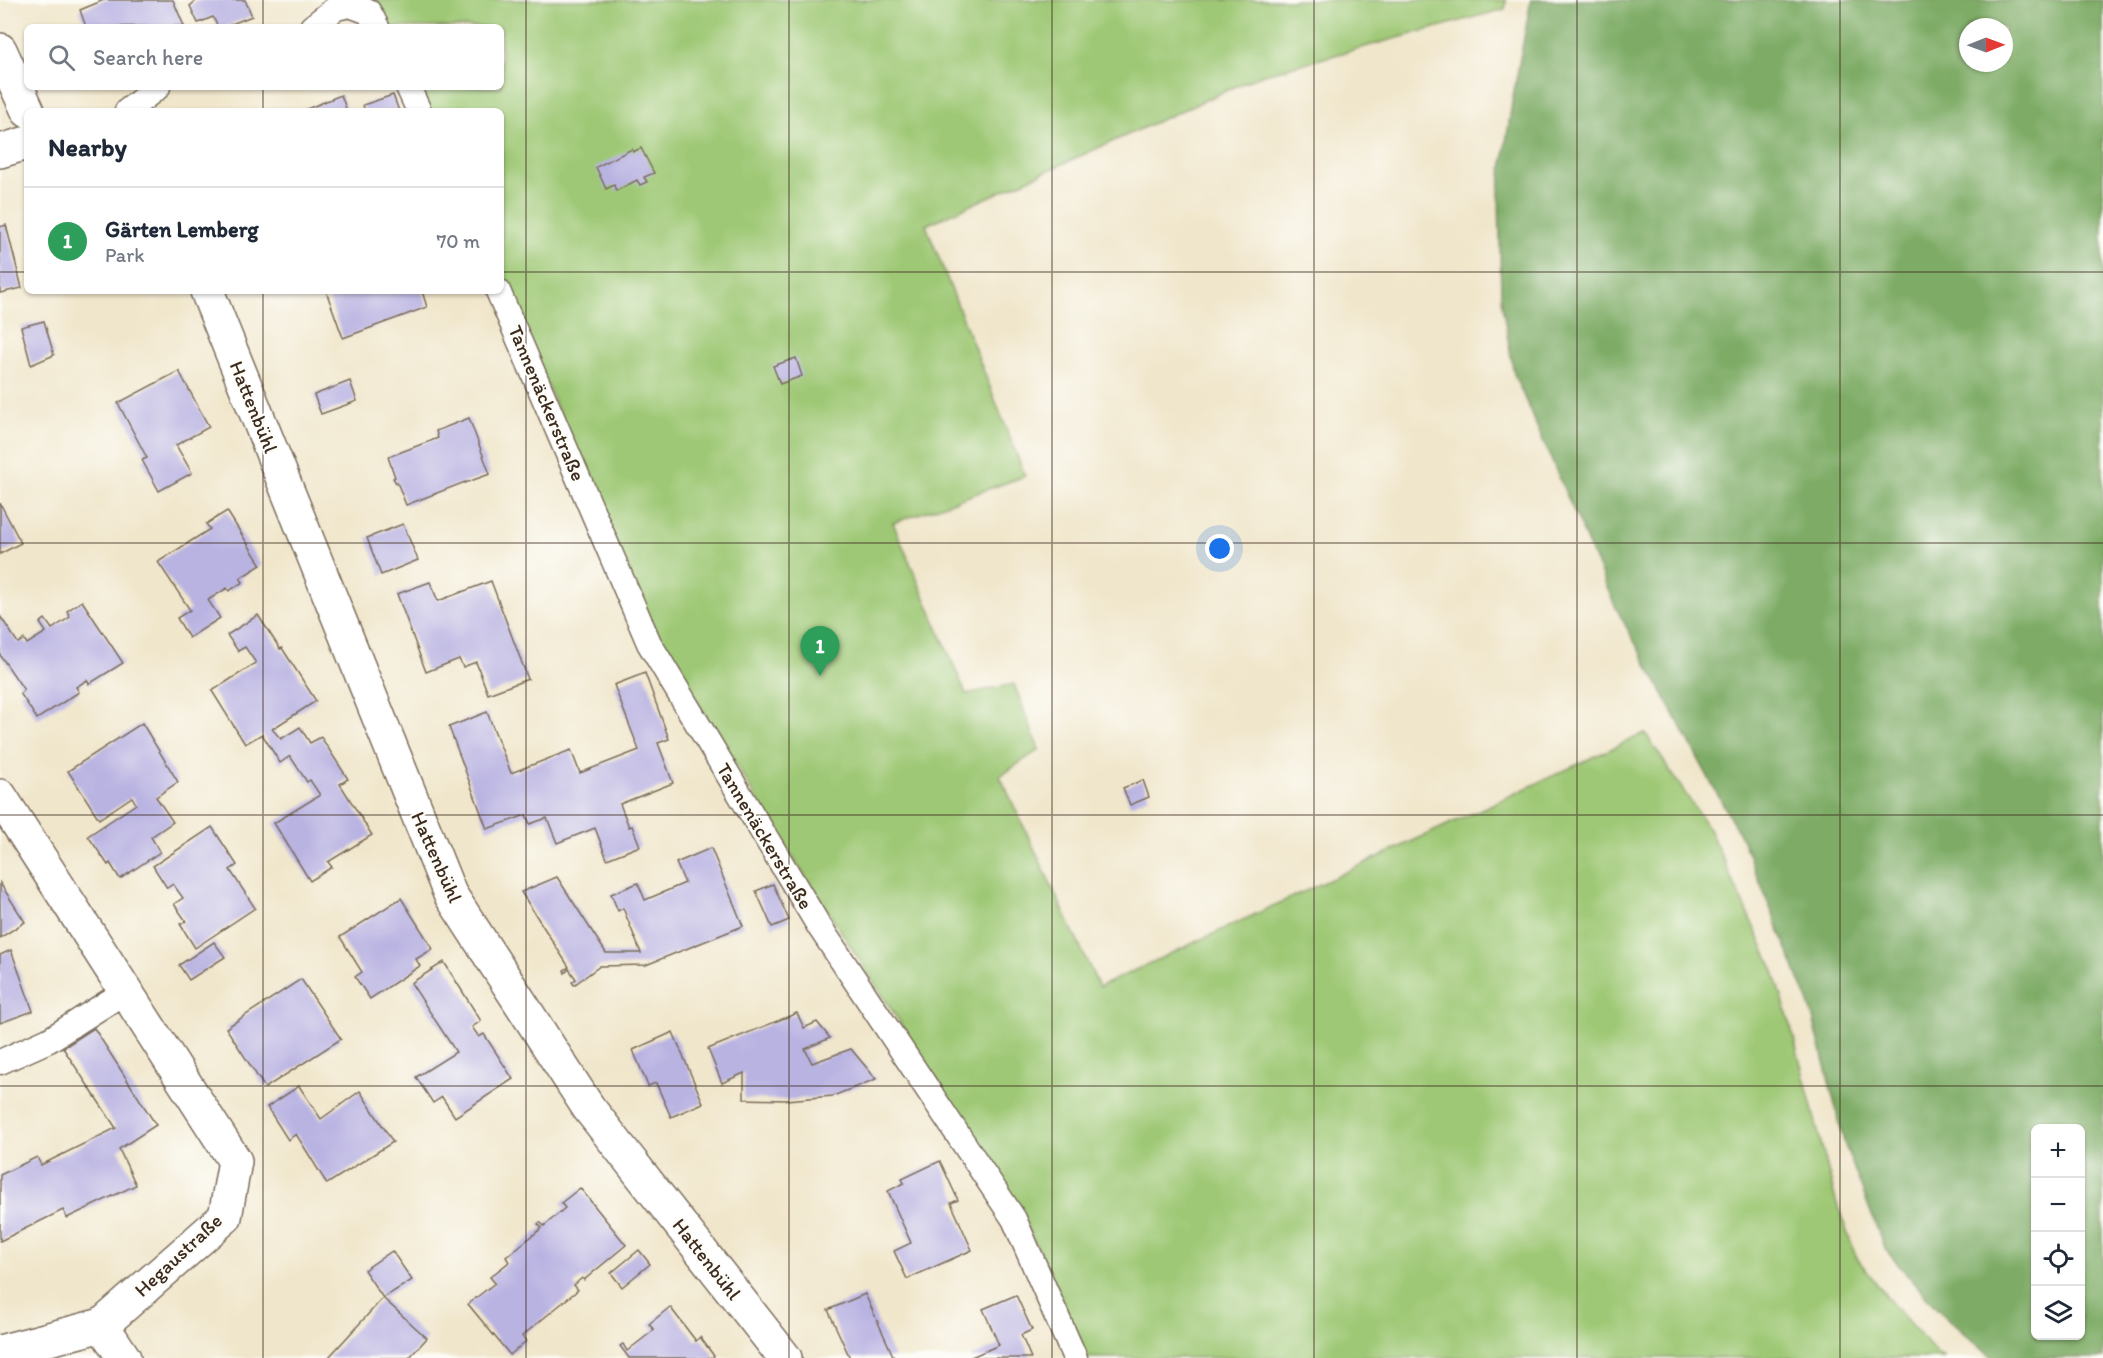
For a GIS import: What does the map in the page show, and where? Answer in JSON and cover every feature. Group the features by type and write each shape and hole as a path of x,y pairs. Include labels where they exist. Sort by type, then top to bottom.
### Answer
{"street":[{"path":"0,50 27,108"},
{"path":"0,151 24,144"},
{"name":"Hattenbühl","path":"208,294 450,894 588,1107 785,1358"},
{"name":"Hegaustraße","path":"0,1352 102,1325 225,1217 235,1161 126,991 4,812"},
{"path":"102,1325 124,1358"}],"lane":[{"path":"315,24 337,4 350,5 369,12 375,24"},
{"path":"131,108 154,90"},
{"path":"409,90 418,108"},
{"name":"Tannenäckerstraße","path":"499,294 649,644 819,926 1014,1219 1075,1358"},
{"path":"0,1062 49,1040 126,991"}],"green space":[{"path":"376,0 1506,0 1505,9 1261,75 926,225 1025,476 893,523 966,694 1014,684 1039,750 1000,776 1099,987 1645,733 1709,829 1774,971 1791,1027 1836,1201 1856,1257 1890,1301 1937,1354 1945,1358 1087,1358 1050,1272 1003,1182 781,839 677,668 633,589 504,287 504,108 426,108 417,90 504,90 504,24 388,24"},
{"path":"1531,0 2103,0 2103,1358 1992,1358 1938,1310 1885,1249 1845,1145 1810,1006 1743,841 1615,606 1514,374 1501,299 1499,189"}],"building":[{"path":"104,0 173,0 183,24 85,24 80,10"},
{"path":"197,0 245,0 252,16 232,24 216,24 213,17 198,23 190,6"},
{"path":"341,95 346,108 309,108"},
{"path":"393,95 398,108 364,108 363,105"},
{"path":"641,148 654,173 644,177 647,182 640,185 637,180 616,191 614,185 606,189 596,167 632,149 633,152"},
{"path":"6,225 22,288 0,293 0,227"},
{"path":"327,294 423,294 427,307 343,338"},
{"path":"44,321 54,355 31,365 21,327"},
{"path":"796,358 802,376 780,384 773,366"},
{"path":"179,371 209,427 176,445 192,473 159,491 142,460 147,458 118,403"},
{"path":"350,381 357,401 321,414 314,395"},
{"path":"469,418 490,474 406,505 397,482 393,478 395,477 388,457 438,438 436,431"},
{"path":"0,503 21,543 0,554"},
{"path":"227,511 261,565 240,578 243,582 229,591 227,588 208,600 220,618 189,638 177,618 190,610 158,562 210,529 206,524"},
{"path":"403,524 418,560 381,575 367,538"},
{"path":"491,581 528,679 488,694 476,662 463,667 459,659 426,672 397,594 430,582 438,601"},
{"path":"82,601 123,663 89,684 87,680 76,687 79,692 37,719 20,693 24,690 0,655 0,616 18,643 24,639 27,644 46,632 40,623 45,619 52,629 70,617 67,611"},
{"path":"258,615 316,701 272,729 281,739 300,727 310,743 321,737 348,779 340,784 372,835 328,862 332,867 310,881 274,823 320,795 310,780 307,782 290,756 280,763 262,734 245,744 212,691 256,663 245,647 238,651 227,635"},
{"path":"645,673 669,739 658,743 673,783 620,804 640,846 607,859 595,828 557,843 547,818 530,824 526,815 487,829 449,727 487,712 511,773 571,750 580,773 639,750 614,685"},
{"path":"142,723 178,782 156,797 173,822 151,837 160,852 120,879 88,836 136,804 132,797 99,819 68,771"},
{"path":"1143,780 1149,797 1130,805 1123,788"},
{"path":"212,827 237,865 230,870 255,908 195,948 180,924 186,921 174,904 183,898 173,884 167,888 153,866"},
{"path":"711,848 743,926 646,965 600,966 574,985 572,982 576,979 569,969 565,973 564,970 569,967 521,892 557,877 606,953 641,953 623,908 618,911 611,894 638,883 645,900 685,883 676,863"},
{"path":"0,883 25,922 0,938"},
{"path":"773,884 789,920 772,927 756,891"},
{"path":"401,898 433,949 416,959 420,966 370,999 355,977 362,972 340,937"},
{"path":"214,942 225,957 189,980 179,965"},
{"path":"11,950 33,1011 0,1023 0,955"},
{"path":"444,962 481,1021 472,1027 479,1037 484,1034 513,1079 455,1117 442,1097 433,1103 416,1077 456,1052 411,983"},
{"path":"301,979 341,1039 265,1088 226,1028"},
{"path":"797,1013 804,1028 817,1022 830,1038 805,1049 812,1063 851,1049 876,1079 833,1096 786,1100 744,1099 744,1073 722,1083 708,1049"},
{"path":"94,1028 156,1125 119,1149 136,1185 67,1218 63,1210 0,1241 0,1175 37,1157 41,1165 116,1128 63,1048"},
{"path":"673,1032 703,1103 671,1117 656,1083 648,1086 633,1050"},
{"path":"299,1086 321,1119 360,1091 393,1142 327,1184 296,1134 288,1140 267,1107"},
{"path":"940,1161 958,1200 951,1203 972,1250 907,1279 894,1251 911,1243 888,1191 904,1183 902,1179"},
{"path":"580,1188 626,1245 584,1280 582,1278 574,1285 578,1290 522,1336 526,1341 510,1355 468,1304 495,1283 490,1277 509,1262 506,1257 542,1228 538,1224 540,1222 544,1226 565,1208 561,1203"},
{"path":"639,1250 650,1264 622,1287 611,1273"},
{"path":"392,1251 412,1280 383,1298 364,1270"},
{"path":"865,1294 894,1358 850,1358 828,1310"},
{"path":"1016,1295 1032,1330 1021,1335 1031,1358 969,1358 999,1345 983,1309"},
{"path":"383,1298 427,1338 409,1358 330,1358 329,1357"},
{"path":"670,1307 696,1341 700,1337 714,1356 712,1358 629,1358 620,1346 623,1344 627,1351 654,1330 649,1324"}],"place":[{"name":"Gärten Lemberg","path":"820,676"}]}
